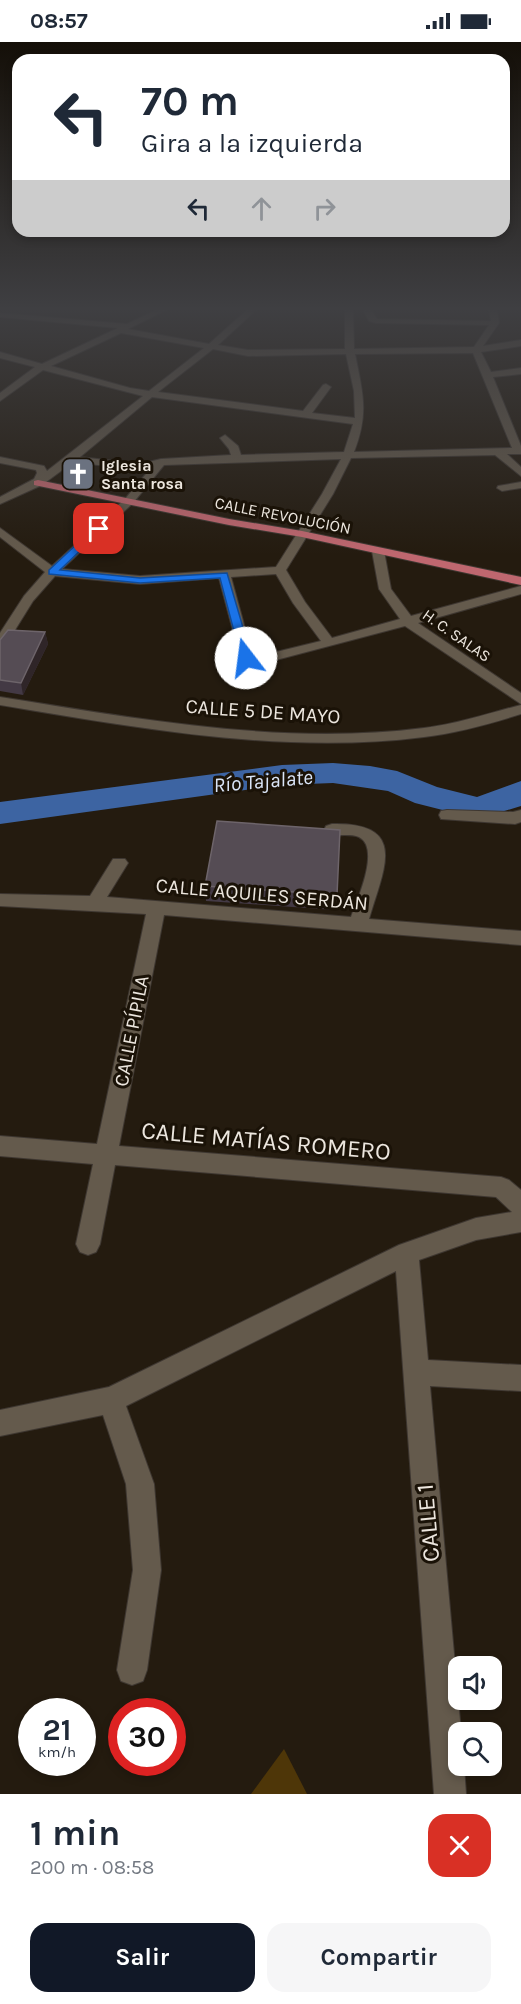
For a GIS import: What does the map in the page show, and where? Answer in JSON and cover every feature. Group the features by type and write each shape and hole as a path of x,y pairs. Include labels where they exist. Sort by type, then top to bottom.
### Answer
{"main road":[{"name":"CALLE REVOLUCIÓN","path":"38,483 229,522 302,534 521,581"}],"street":[{"path":"133,392 360,422"},
{"path":"0,501 38,483 57,470 154,392"},
{"path":"306,414 322,392"},
{"path":"280,570 347,455 360,422 360,392"},
{"path":"71,459 140,467 161,462 237,458 520,451 495,392"},
{"path":"225,438 234,448 237,458"},
{"path":"498,452 521,473"},
{"path":"0,460 57,470"},
{"path":"0,643 28,599 52,572 129,501 161,462"},
{"path":"32,465 40,468 42,474 38,483"},
{"path":"502,488 521,485"},
{"path":"0,531 52,572 140,580 280,570"},
{"name":"H. C. SALAS","path":"378,551 385,589 408,622 521,700"},
{"path":"280,570 299,603 329,643"},
{"path":"224,575 246,658 276,656 329,643 521,590"},
{"path":"0,617 17,618"},
{"name":"CALLE 5 DE MAYO","path":"0,701 192,729 299,737 388,737 446,730 521,709"},
{"path":"447,815 519,820"},
{"path":"332,830 363,831 373,839 377,849 378,860 358,924"},
{"path":"94,903 118,863"},
{"name":"CALLE AQUILES SERDÁN","path":"0,900 94,903 521,938"},
{"name":"CALLE PÍPILA","path":"88,1244 156,908"},
{"name":"CALLE MATÍAS ROMERO","path":"0,1146 501,1187 521,1205"},
{"path":"0,1423 111,1400 407,1253 476,1229 521,1221"},
{"name":"CALLE 1","path":"407,1253 450,1794"},
{"path":"416,1372 521,1378"},
{"path":"111,1400 140,1484 147,1570 132,1670"}],"shaded area":[{"path":"284,1749 307,1794 251,1794"}],"building":[{"path":"8,630 45,632 21,683 0,680 0,640"},
{"path":"217,821 340,830 337,895 205,886"}],"waterway":[{"name":"Río Tajalate","path":"0,813 282,775 333,773 370,776 397,782 427,795 478,808 521,792"}],"place":[{"name":"Iglesia Santa rosa","path":"78,474"}],"route":[{"path":"99,529 52,572 140,580 224,575 246,658"}]}
